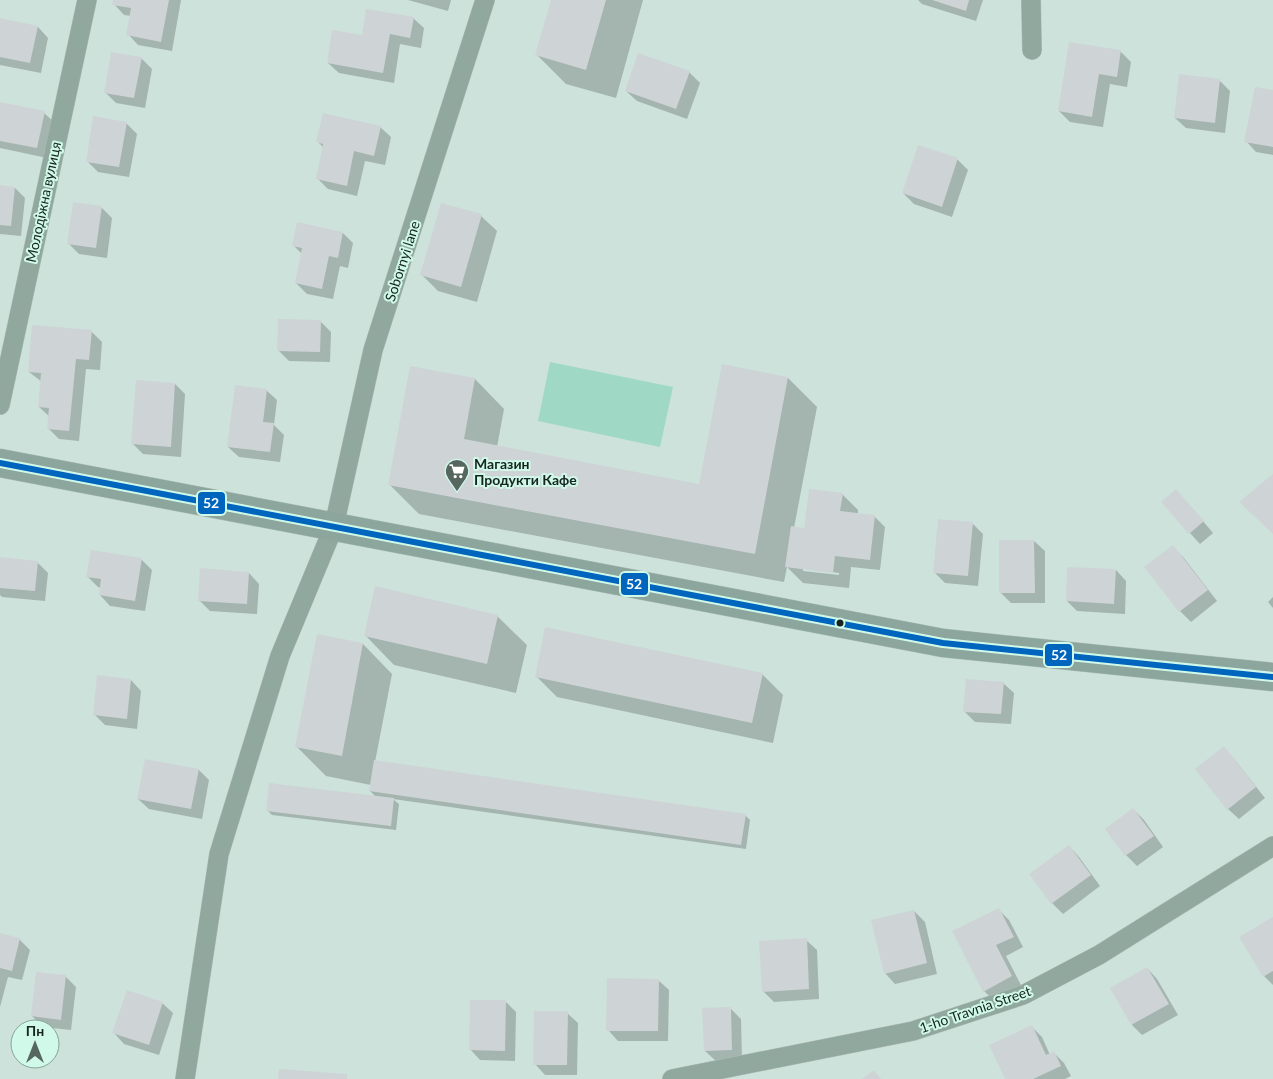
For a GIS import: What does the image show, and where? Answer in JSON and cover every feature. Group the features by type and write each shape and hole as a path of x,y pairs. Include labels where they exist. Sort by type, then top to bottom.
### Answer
{"street":[{"name":"Молодіжна вулиця","path":"0,405 87,0"},
{"name":"Sobornyi lane","path":"185,1079 219,854 280,656 334,526 373,350 486,0"},
{"path":"1030,0 1032,50"},
{"path":"0,463 943,642 1273,677"},
{"name":"1-ho Travnia Street","path":"672,1079 913,1031 1023,995 1099,956 1273,846"}],"green space":[{"path":"550,362 673,387 660,447 538,421"}],"building":[{"path":"113,0 169,0 161,42 126,35 131,8 112,5"},
{"path":"551,0 606,0 586,70 535,55"},
{"path":"932,0 969,0 966,11"},
{"path":"366,9 414,17 410,38 390,34 383,73 327,63 332,30 362,35"},
{"path":"0,18 38,26 30,63 0,57"},
{"path":"1069,42 1121,50 1117,77 1099,74 1092,117 1058,111"},
{"path":"111,52 142,57 134,98 104,93"},
{"path":"638,53 690,71 676,109 625,91"},
{"path":"1179,74 1220,79 1215,123 1174,118"},
{"path":"1255,87 1273,90 1273,147 1244,142"},
{"path":"0,102 45,111 37,148 0,141"},
{"path":"323,113 381,126 374,156 354,151 347,186 316,179 323,144 316,142"},
{"path":"93,116 127,122 119,167 86,162"},
{"path":"918,145 958,158 942,207 902,193"},
{"path":"0,185 15,187 11,226 0,225"},
{"path":"73,202 102,206 96,248 67,244"},
{"path":"441,203 482,214 461,287 420,275"},
{"path":"297,222 343,232 338,258 329,256 322,289 295,283 302,248 292,246"},
{"path":"278,319 321,320 320,352 277,351"},
{"path":"32,325 92,330 89,360 76,359 69,431 47,429 49,408 38,407 41,373 28,372"},
{"path":"722,364 788,377 755,554 388,485 410,366 475,378 464,439 699,484"},
{"path":"136,380 175,383 171,447 131,444"},
{"path":"235,385 267,389 263,422 274,423 270,452 227,447"},
{"path":"1273,474 1273,534 1239,502"},
{"path":"809,489 843,493 840,511 875,515 870,560 835,556 833,573 785,567 791,526 804,528"},
{"path":"1176,489 1204,521 1189,534 1161,502"},
{"path":"938,519 973,522 968,576 933,573"},
{"path":"999,540 1034,540 1035,593 999,593"},
{"path":"1173,545 1208,590 1179,612 1144,567"},
{"path":"91,550 142,558 135,601 99,595 101,579 86,577"},
{"path":"0,557 38,561 35,591 0,588"},
{"path":"1067,567 1116,569 1114,604 1066,601"},
{"path":"200,568 249,572 247,604 198,601"},
{"path":"375,586 498,615 487,664 364,636"},
{"path":"545,627 763,673 752,723 535,677"},
{"path":"317,634 363,643 342,756 295,747"},
{"path":"97,675 131,679 127,719 93,715"},
{"path":"966,679 1004,682 1001,714 963,712"},
{"path":"1224,746 1256,787 1227,810 1195,769"},
{"path":"145,759 199,769 191,809 137,799"},
{"path":"374,760 746,814 741,845 369,791"},
{"path":"269,783 394,798 391,826 266,811"},
{"path":"1133,808 1154,836 1125,856 1105,829"},
{"path":"1069,845 1091,875 1051,904 1029,874"},
{"path":"999,908 1014,937 996,945 1012,976 983,992 952,931"},
{"path":"914,910 927,963 884,974 871,920"},
{"path":"1273,917 1273,971 1263,977 1239,937"},
{"path":"0,933 20,938 12,971 0,968"},
{"path":"807,938 809,989 762,992 759,941"},
{"path":"1147,967 1169,1004 1131,1025 1110,988"},
{"path":"36,972 66,975 61,1020 31,1016"},
{"path":"607,978 659,979 658,1031 606,1031"},
{"path":"127,990 163,1002 149,1045 112,1033"},
{"path":"470,1000 506,1000 505,1051 469,1050"},
{"path":"731,1007 732,1050 704,1051 702,1008"},
{"path":"534,1011 568,1011 567,1065 533,1065"},
{"path":"1032,1025 1046,1055 1054,1051 1061,1066 1033,1079 1005,1079 989,1045"},
{"path":"279,1069 347,1074 347,1079 278,1079"},
{"path":"874,1070 881,1079 862,1079"}],"transit line":[{"name":"52","path":"0,463 943,643 1273,677"}],"place":[{"name":"Магазин Продукти Кафе","path":"457,492"}]}
